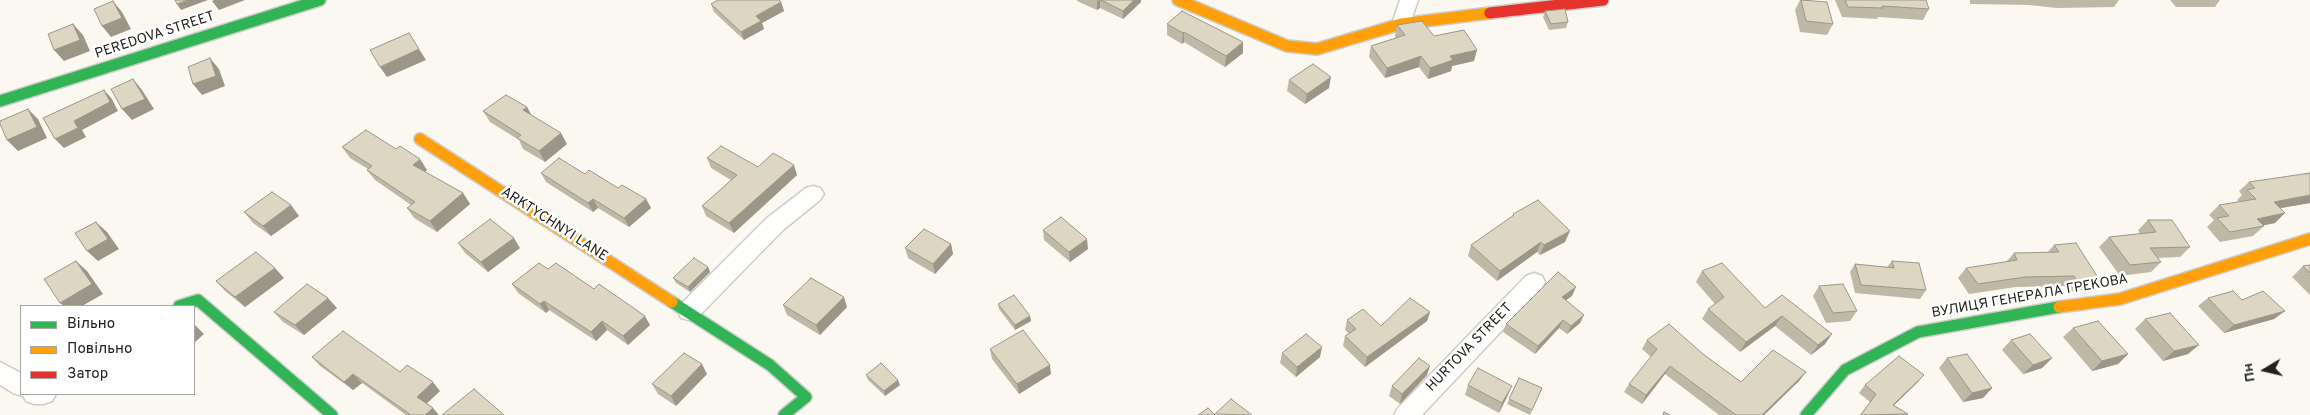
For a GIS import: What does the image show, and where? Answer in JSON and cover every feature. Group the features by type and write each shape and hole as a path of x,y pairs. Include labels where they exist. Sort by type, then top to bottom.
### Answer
{"street":[{"name":"PEREDOVA STREET","path":"0,101 320,0"},
{"path":"1178,0 1287,46 1317,49 1401,24 1603,0"},
{"path":"1401,24 1408,0"},
{"name":"ARKTYCHNYI LANE","path":"420,139 770,365 806,397 784,415"},
{"path":"689,311 775,224 813,194"},
{"name":"ВУЛИЦЯ ГЕНЕРАЛА ГРЕКОВА","path":"1806,415 1845,370 1918,332 2033,310 2120,298 2310,238"},
{"name":"HURTOVA STREET","path":"1406,415 1534,282"},
{"path":"182,305 198,300 332,415"},
{"path":"0,372 20,385"}],"building":[{"path":"175,0 188,0 177,4"},
{"path":"718,0 779,0 781,2 756,16 761,21 741,32 711,4"},
{"path":"1101,0 1134,0 1123,11"},
{"path":"1801,0 1827,2 1833,24 1806,21"},
{"path":"1845,0 1926,0 1929,9 1882,6 1883,8 1848,7"},
{"path":"113,1 122,18 102,26 94,9"},
{"path":"1565,9 1568,22 1551,24 1545,11"},
{"path":"1182,11 1243,42 1226,56 1167,24"},
{"path":"1422,21 1434,36 1464,30 1477,50 1450,56 1453,60 1430,68 1421,56 1387,68 1371,46 1405,35 1397,25"},
{"path":"73,24 80,40 54,50 48,34"},
{"path":"409,33 419,49 380,67 370,50"},
{"path":"210,58 216,76 193,84 188,67"},
{"path":"1313,64 1331,77 1307,94 1289,80"},
{"path":"133,79 145,99 122,109 111,89"},
{"path":"104,90 110,102 74,121 78,128 55,139 43,118"},
{"path":"506,95 527,107 523,110 561,133 539,151 517,138 521,135 483,111"},
{"path":"28,109 37,127 7,140 0,121"},
{"path":"366,130 396,149 400,146 420,159 413,165 463,193 430,221 407,208 415,202 367,170 372,166 342,147"},
{"path":"721,146 758,167 773,153 794,165 729,223 702,206 737,175 707,158"},
{"path":"559,158 585,174 589,170 618,188 622,185 646,199 624,218 593,199 588,203 541,173"},
{"path":"2310,173 2310,195 2274,202 2285,213 2257,219 2264,226 2230,232 2217,218 2229,216 2219,205 2256,199 2247,190 2255,188 2249,182"},
{"path":"272,192 291,205 263,226 244,212"},
{"path":"1538,200 1570,231 1544,245 1541,242 1500,271 1471,245 1513,214"},
{"path":"1061,217 1087,239 1069,252 1043,230"},
{"path":"490,219 514,238 481,262 458,243"},
{"path":"2148,220 2172,220 2190,247 2150,248 2161,262 2130,265 2109,237 2156,232"},
{"path":"96,222 108,239 87,251 75,233"},
{"path":"924,229 951,244 933,264 905,248"},
{"path":"2076,243 2099,279 2077,282 2074,276 2025,277 1978,284 1966,268 2017,260 2014,253 2059,252 2054,245"},
{"path":"256,252 275,268 235,297 216,281"},
{"path":"694,258 708,267 688,287 673,278"},
{"path":"76,261 92,284 60,303 44,279"},
{"path":"1892,261 1919,263 1926,290 1861,285 1855,264 1894,268"},
{"path":"539,263 548,269 556,263 594,289 599,284 645,316 623,336 602,321 591,332 544,301 540,304 512,284"},
{"path":"1722,263 1765,308 1782,295 1832,334 1818,345 1782,316 1746,342 1708,309 1724,297 1702,271"},
{"path":"2310,265 2310,273 2303,266"},
{"path":"1558,272 1576,287 1562,297 1584,315 1571,326 1563,320 1538,346 1506,324"},
{"path":"811,278 844,297 816,325 783,305"},
{"path":"307,284 328,298 295,325 274,312"},
{"path":"1843,284 1857,311 1833,313 1819,286"},
{"path":"2233,291 2242,300 2263,291 2285,311 2234,325 2208,298"},
{"path":"1014,295 1030,316 1015,325 998,304"},
{"path":"1410,298 1430,312 1367,357 1345,336 1356,329 1347,320 1363,309 1381,326"},
{"path":"2170,313 2199,345 2174,351 2145,319"},
{"path":"2098,321 2128,354 2102,361 2073,328"},
{"path":"1669,324 1703,354 1741,382 1773,350 1806,372 1762,415 1736,415 1670,366 1646,395 1629,384 1657,349 1647,340"},
{"path":"1023,330 1050,365 1017,384 990,349"},
{"path":"343,331 400,372 407,365 433,382 417,397 433,408 425,415 411,415 353,374 344,382 312,357"},
{"path":"1306,334 1322,347 1297,367 1282,353"},
{"path":"2030,334 2052,358 2033,365 2011,340"},
{"path":"684,353 702,364 671,396 652,384"},
{"path":"1967,354 1992,388 1972,393 1947,358"},
{"path":"1899,356 1924,375 1893,405 1908,414 1861,415 1876,394 1865,385"},
{"path":"1419,358 1430,366 1402,394 1392,386"},
{"path":"881,363 898,380 884,391 866,375"},
{"path":"1478,368 1512,386 1502,403 1468,385"},
{"path":"1519,378 1542,388 1532,410 1509,399"},
{"path":"474,389 504,415 442,415"},
{"path":"1231,399 1252,415 1215,414"},
{"path":"1208,408 1215,415 1198,415"}],"traffic: fast":[{"path":"0,101 320,0"},
{"path":"182,305 198,300 332,415"},
{"path":"672,302 770,365 806,397 784,415"},
{"path":"1806,415 1845,370 1918,332 2059,307"}],"traffic: slow":[{"path":"1178,0 1287,46 1317,49 1401,24 1490,13"},
{"path":"420,139 672,302"},
{"path":"2059,307 2120,299 2310,239"}],"traffic: jam":[{"path":"1490,13 1603,0"}]}
